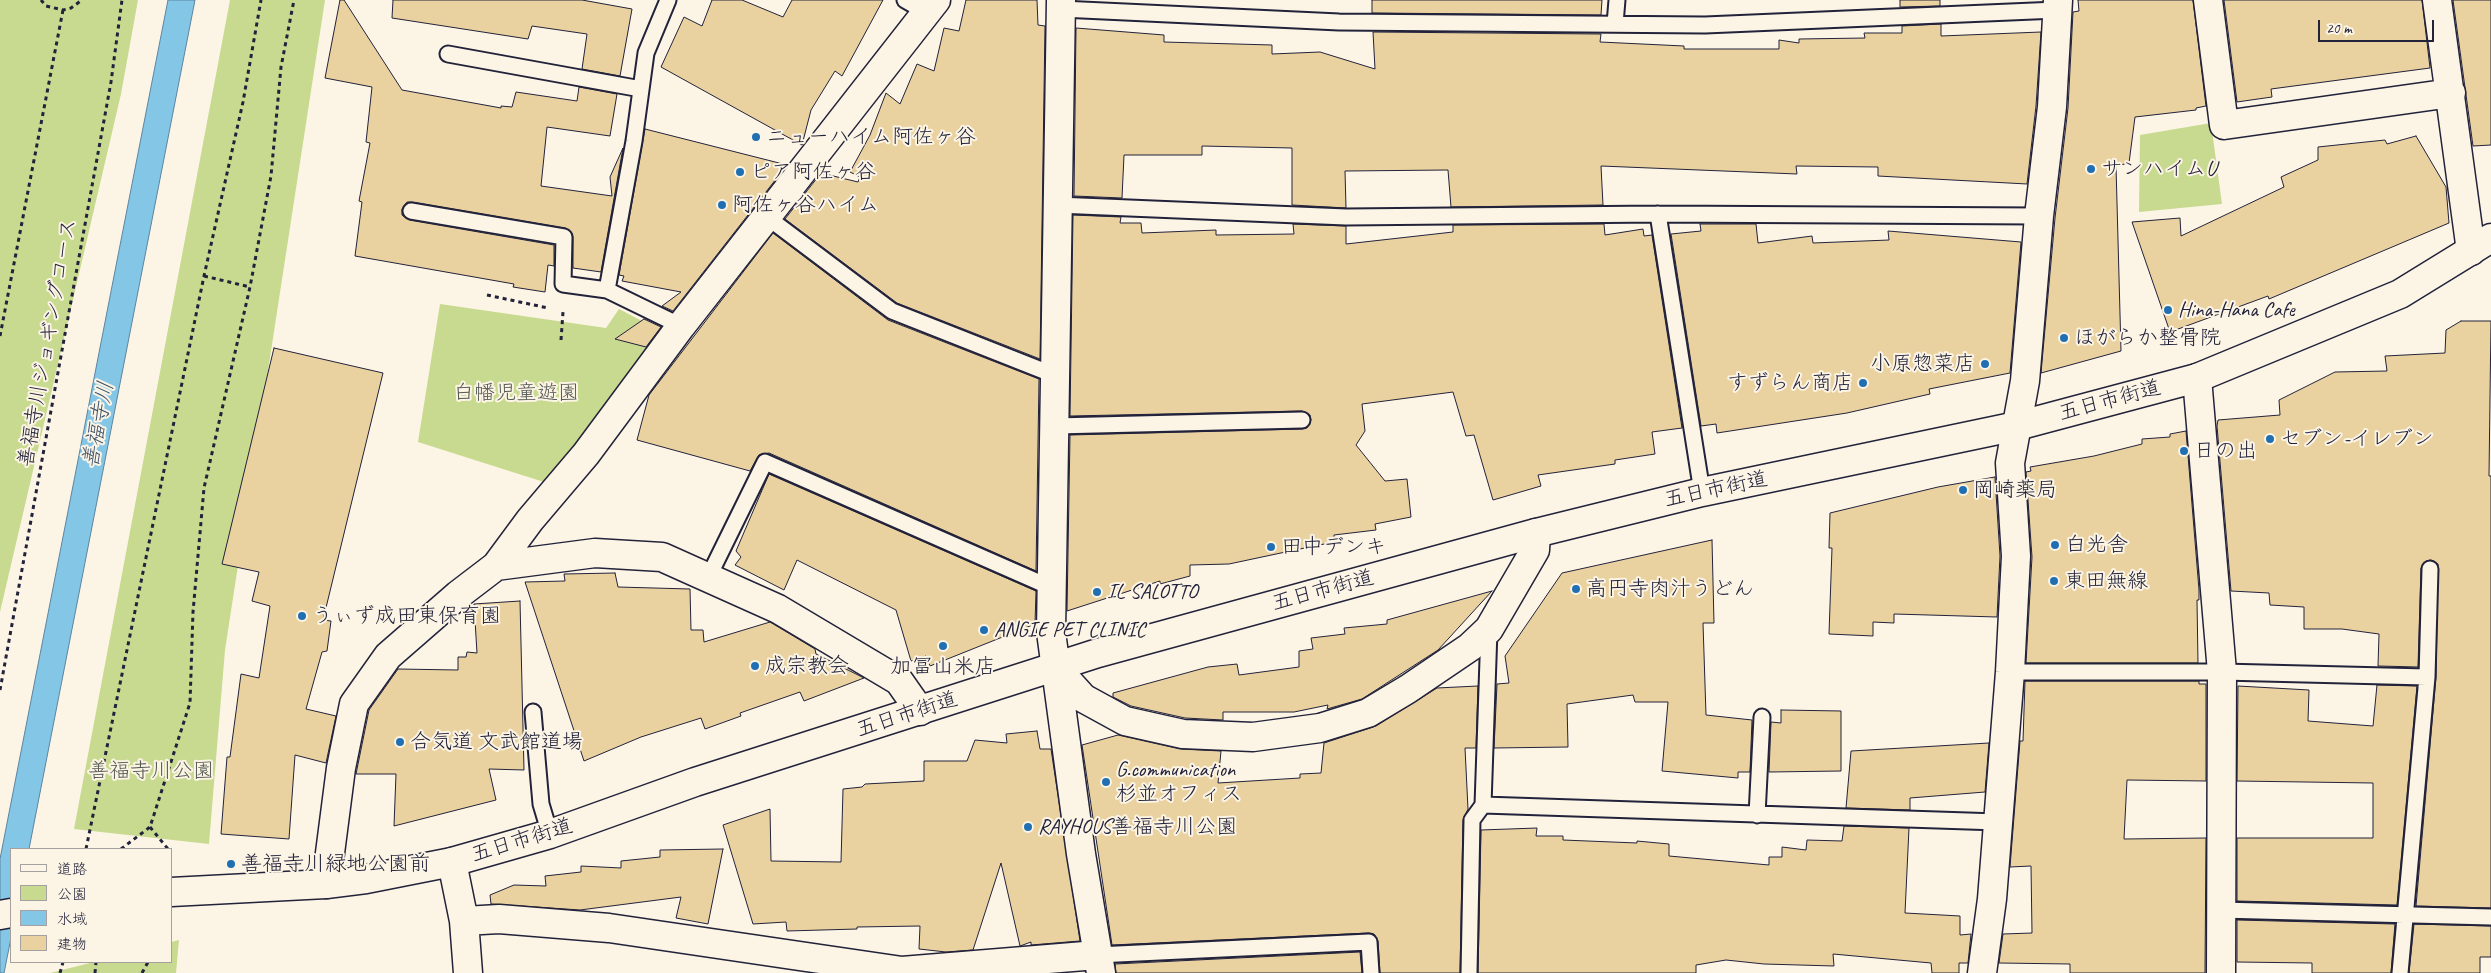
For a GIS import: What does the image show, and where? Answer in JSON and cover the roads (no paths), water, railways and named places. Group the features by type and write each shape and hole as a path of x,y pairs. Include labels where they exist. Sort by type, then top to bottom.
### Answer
{"street":[{"path":"2208,0 2224,125 2451,93"},
{"path":"2437,0 2451,93 2481,245"},
{"path":"326,884 341,768 354,704 388,656 458,595 496,566 530,520 586,454 681,326 767,217 922,4"},
{"path":"464,922 500,919 609,928 839,967 902,971 1099,964 1081,854 1051,632 1061,5"},
{"path":"1982,973 1992,899 2010,672 2016,556 2010,463 2024,382 2039,216 2052,107 2057,5"},
{"name":"五日市街道","path":"172,892 326,884 366,880 452,862 550,834 695,782 1056,666 1536,533 1702,492 2017,426 2197,378 2400,294 2481,245"},
{"path":"2197,378 2222,672 2221,973"},
{"path":"1056,666 1083,698 1125,720 1183,734 1253,737 1320,728 1368,713 1408,689 1470,647 1489,629 1535,550 1536,533"},
{"path":"496,566 605,554 662,557 778,609 899,680 920,711"},
{"path":"452,862 464,922 468,973"}],"lane":[{"path":"607,290 633,150 646,52 668,0"},
{"path":"1615,24 1616,0"},
{"path":"1061,5 1339,22 1705,25 2057,5"},
{"path":"448,54 641,89"},
{"path":"1057,205 1346,217 1658,214 2039,216"},
{"path":"411,211 564,236 563,284 607,290 681,326"},
{"path":"1658,214 1702,492"},
{"path":"767,217 892,312 1054,375"},
{"path":"1055,426 1302,420"},
{"path":"708,578 765,462 1052,588"},
{"path":"2400,973 2427,676 2430,569"},
{"path":"1469,973 1472,820 1483,806 1489,629"},
{"path":"2010,672 2222,672 2427,676"},
{"path":"534,712 541,804 550,834"},
{"path":"1758,815 1762,716"},
{"path":"1483,806 1998,822"},
{"path":"2220,910 2491,917"},
{"path":"1099,964 1369,942 1371,973"}],"water":[{"name":"善福寺川","path":"168,0 195,0 29,848 10,848 10,943 4,973 0,973 0,859"}],"place":[{"name":"ニューハイム阿佐ヶ谷","path":"756,137"},
{"name":"サンハイムU","path":"2091,169"},
{"name":"ピア阿佐ヶ谷","path":"740,172"},
{"name":"阿佐ヶ谷ハイム","path":"722,205"},
{"name":"Hina-Hana Cafe","path":"2168,310"},
{"name":"ほがらか整骨院","path":"2064,338"},
{"name":"小原惣菜店","path":"1985,364"},
{"name":"すずらん商店","path":"1863,383"},
{"name":"セブン-イレブン","path":"2270,439"},
{"name":"日の出","path":"2184,451"},
{"name":"岡崎薬局","path":"1963,490"},
{"name":"白光舎","path":"2055,545"},
{"name":"田中デンキ","path":"1271,547"},
{"name":"東田無線","path":"2054,581"},
{"name":"高円寺肉汁うどん","path":"1576,589"},
{"name":"IL SALOTTO","path":"1097,592"},
{"name":"うぃず成田東保育園","path":"302,616"},
{"name":"ANGIE PET CLINIC","path":"984,630"},
{"name":"加冨山米店","path":"943,646"},
{"name":"成宗教会","path":"755,666"},
{"name":"合気道 文武館道場","path":"400,742"},
{"name":"G.communication 杉並オフィス","path":"1106,782"},
{"name":"RAYHOUS善福寺川公園","path":"1028,827"},
{"name":"善福寺川緑地公園前","path":"231,864"}],"park label":[{"name":"白幡児童遊園","path":"516,393"},
{"name":"善福寺川公園","path":"151,771"}]}
